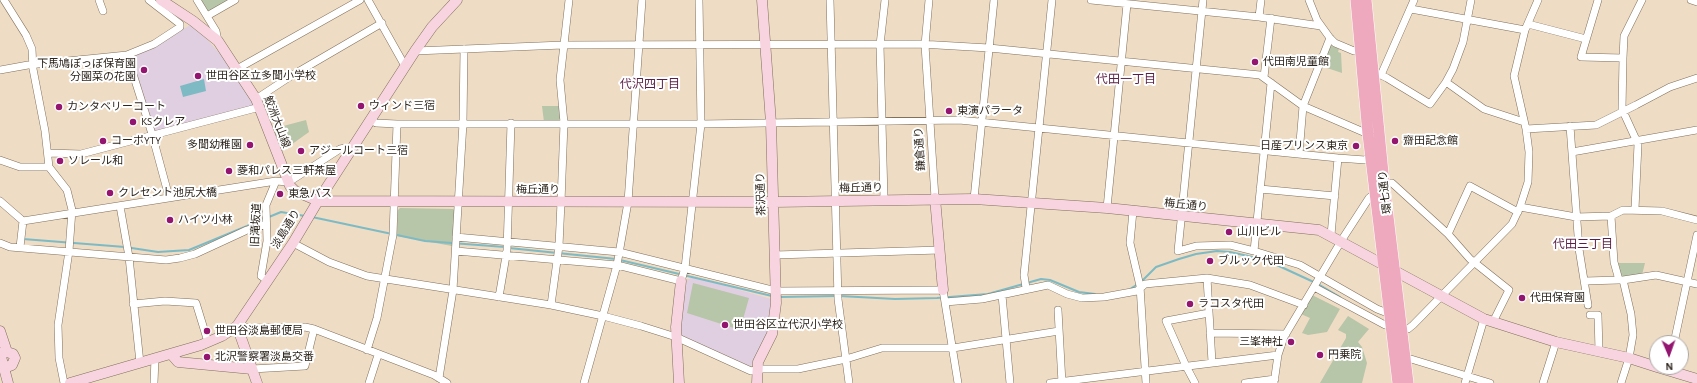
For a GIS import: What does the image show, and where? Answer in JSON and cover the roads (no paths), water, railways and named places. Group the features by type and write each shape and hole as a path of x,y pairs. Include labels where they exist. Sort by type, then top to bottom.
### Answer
{"main road":[{"name":"環七通り","path":"1356,0 1374,193 1390,314 1397,328 1405,360 1408,383"},
{"name":"環七通り","path":"1366,0 1377,75 1384,183 1394,270 1398,383"}],"street":[{"path":"99,0 103,11"},
{"path":"0,70 32,65 127,55 154,44 180,27 179,22 149,0"},
{"name":"鮫洲大山線","path":"161,0 193,21 218,41 238,69 258,103 288,182 295,191 318,201"},
{"path":"197,0 216,31 218,41"},
{"path":"207,16 236,0"},
{"path":"238,69 360,0"},
{"path":"368,0 405,66"},
{"name":"淡島通り","path":"70,383 208,342 222,336 237,326 293,243 318,201 415,51 432,27 457,0"},
{"path":"551,305 558,252 561,202 564,123 560,80 569,0"},
{"path":"584,383 604,316 618,258 628,202 642,0"},
{"path":"679,383 676,337 701,124 699,0"},
{"name":"茶沢通り","path":"757,383 756,370 758,362 772,334 776,294 771,123 762,0"},
{"path":"830,0 838,294 849,383"},
{"path":"884,199 880,45 885,0"},
{"name":"鎌倉通り","path":"929,0 925,45 935,198 945,297 958,383"},
{"path":"974,199 994,0"},
{"path":"1025,284 1052,0"},
{"path":"1093,0 1271,18 1321,26"},
{"path":"1203,0 1178,251 1196,246 1230,245 1300,265 1316,283 1385,326 1397,328 1411,327 1512,224 1519,210 1528,182 1529,152 1525,125 1514,76 1526,27 1538,0"},
{"path":"1259,17 1261,0"},
{"path":"1309,0 1317,20 1335,43 1354,51 1360,48"},
{"path":"1414,0 1411,10 1377,75 1430,104 1446,82 1463,42 1471,0"},
{"path":"1598,0 1581,57 1623,58"},
{"path":"1635,209 1637,140 1623,112 1623,58 1624,36 1642,0"},
{"path":"1691,0 1697,2"},
{"path":"3,3 29,43 48,153 49,167 67,190 72,214 69,249 58,325 59,358 64,383"},
{"path":"1107,208 1127,4"},
{"path":"1411,10 1467,20 1526,27 1586,39"},
{"path":"1264,77 1271,18"},
{"path":"48,153 81,154 258,103 291,76 382,23"},
{"path":"1299,154 1303,106 1330,38"},
{"path":"415,51 564,45 925,45 989,48 1260,75 1303,106 1368,134"},
{"path":"439,378 453,290 463,123 464,49"},
{"path":"127,55 152,134 169,197"},
{"path":"1446,82 1484,110 1525,125 1570,126 1596,124 1623,112 1670,86 1697,78"},
{"path":"1254,251 1271,83"},
{"path":"371,120 376,123 397,124 701,124 930,120 982,122 1338,158 1365,160 1371,156"},
{"path":"499,297 507,247 511,123"},
{"path":"367,350 377,318 393,232 397,124"},
{"path":"1570,126 1579,249 1588,305"},
{"path":"1572,152 1697,130"},
{"path":"0,201 23,221 276,181 288,182 300,176 340,149 346,148 351,151"},
{"path":"1331,235 1338,158"},
{"path":"0,160 20,167 49,167"},
{"name":"旧滝坂道","path":"268,281 261,276 267,241 266,218 269,196 276,181"},
{"path":"1384,183 1392,183 1448,234 1474,262 1509,290 1489,320 1466,380"},
{"path":"1448,234 1470,186 1519,210 1576,217 1611,216 1623,210 1635,209 1662,211 1697,220"},
{"path":"1260,189 1335,196"},
{"path":"1245,383 1274,381 1278,355 1286,334 1341,241 1369,198 1374,193"},
{"name":"梅丘通り","path":"318,201 774,202 935,198 974,199 1107,208 1182,217 1319,230 1489,320 1556,342 1629,358 1649,364"},
{"path":"120,206 128,250 140,362"},
{"path":"1133,211 1130,243 1140,285 1144,372 1146,383"},
{"path":"1611,216 1614,262 1621,280 1632,321 1629,358 1621,383"},
{"path":"0,244 20,247 128,250 166,260 180,258 218,244 247,230 266,218"},
{"path":"20,247 23,221"},
{"path":"1676,335 1697,235"},
{"path":"293,243 314,256 367,276 551,305 604,316 676,337 750,371 798,369 846,359 882,348 953,348 1059,331"},
{"path":"456,243 618,258 776,294 838,294 982,299 1002,295 1025,284 1048,285 1074,296 1092,298 1117,296 1145,284 1207,278 1250,285 1304,305"},
{"path":"456,243 618,258 683,274"},
{"path":"775,255 940,250"},
{"path":"1585,281 1621,280 1656,275 1697,284"},
{"path":"1207,278 1212,362"},
{"path":"1316,283 1390,314"},
{"path":"1002,295 1010,383"},
{"path":"133,304 165,301 196,303 208,342"},
{"path":"1058,310 1062,382"},
{"path":"1196,383 1186,366 1166,321 1209,313"},
{"path":"1590,315 1598,315 1599,351"},
{"path":"257,383 237,326 250,328 305,327 439,378 447,383"},
{"path":"171,354 178,362 252,368 305,366 314,330"},
{"path":"0,331 7,352 13,354 15,358 12,365 4,368"},
{"path":"1210,333 1286,334"},
{"path":"1543,383 1556,342"},
{"path":"0,354 8,383"},
{"path":"369,383 378,355"},
{"path":"1050,383 1278,355"},
{"path":"154,383 156,358"},
{"path":"1405,360 1411,359 1466,380 1490,383"},
{"name":"梅丘通り","path":"1685,375 1697,379"}],"water":[{"path":"204,79 206,91 183,97 180,86"}],"waterway":[{"path":"23,239 125,247 158,252 189,250 281,212 305,216"},
{"path":"312,217 425,241 505,247"},
{"path":"509,248 616,259"},
{"path":"1142,281 1156,267 1179,259 1196,254 1217,251 1230,252 1266,260 1318,284 1340,297"},
{"path":"620,260 772,296"},
{"path":"840,296 895,299 937,298 988,294 1041,279 1050,280 1079,292 1095,294"},
{"path":"1130,289 1138,284"},
{"path":"780,297 836,296"}],"place":[{"name":"代田南児童館","path":"1255,62"},
{"name":"下馬鳩ぽっぽ保育園 分園菜の花園","path":"144,70"},
{"name":"世田谷区立多聞小学校","path":"198,76"},
{"name":"ウィンド三宿","path":"361,106"},
{"name":"カンタベリーコート","path":"59,107"},
{"name":"東演パラータ","path":"949,111"},
{"name":"KSクレア","path":"133,122"},
{"name":"コーポYTY","path":"103,141"},
{"name":"齋田記念館","path":"1395,141"},
{"name":"多聞幼稚園","path":"250,145"},
{"name":"日産プリンス東京","path":"1356,146"},
{"name":"アジールコート三宿","path":"301,151"},
{"name":"ソレール和","path":"60,161"},
{"name":"菱和パレス三軒茶屋","path":"229,171"},
{"name":"クレセント池尻大橋","path":"110,193"},
{"name":"東急バス","path":"280,194"},
{"name":"ハイツ小林","path":"170,220"},
{"name":"山川ビル","path":"1229,232"},
{"name":"ブルック代田","path":"1210,261"},
{"name":"代田保育園","path":"1522,298"},
{"name":"ラコスタ代田","path":"1190,304"},
{"name":"世田谷区立代沢小学校","path":"725,325"},
{"name":"世田谷淡島郵便局","path":"207,331"},
{"name":"三峯神社","path":"1291,342"},
{"name":"円乗院","path":"1320,355"},
{"name":"北沢警察署淡島交番","path":"207,357"}],"district":[{"name":"代田一丁目","path":"1126,79"},
{"name":"代沢四丁目","path":"650,84"},
{"name":"代田三丁目","path":"1583,244"}]}
